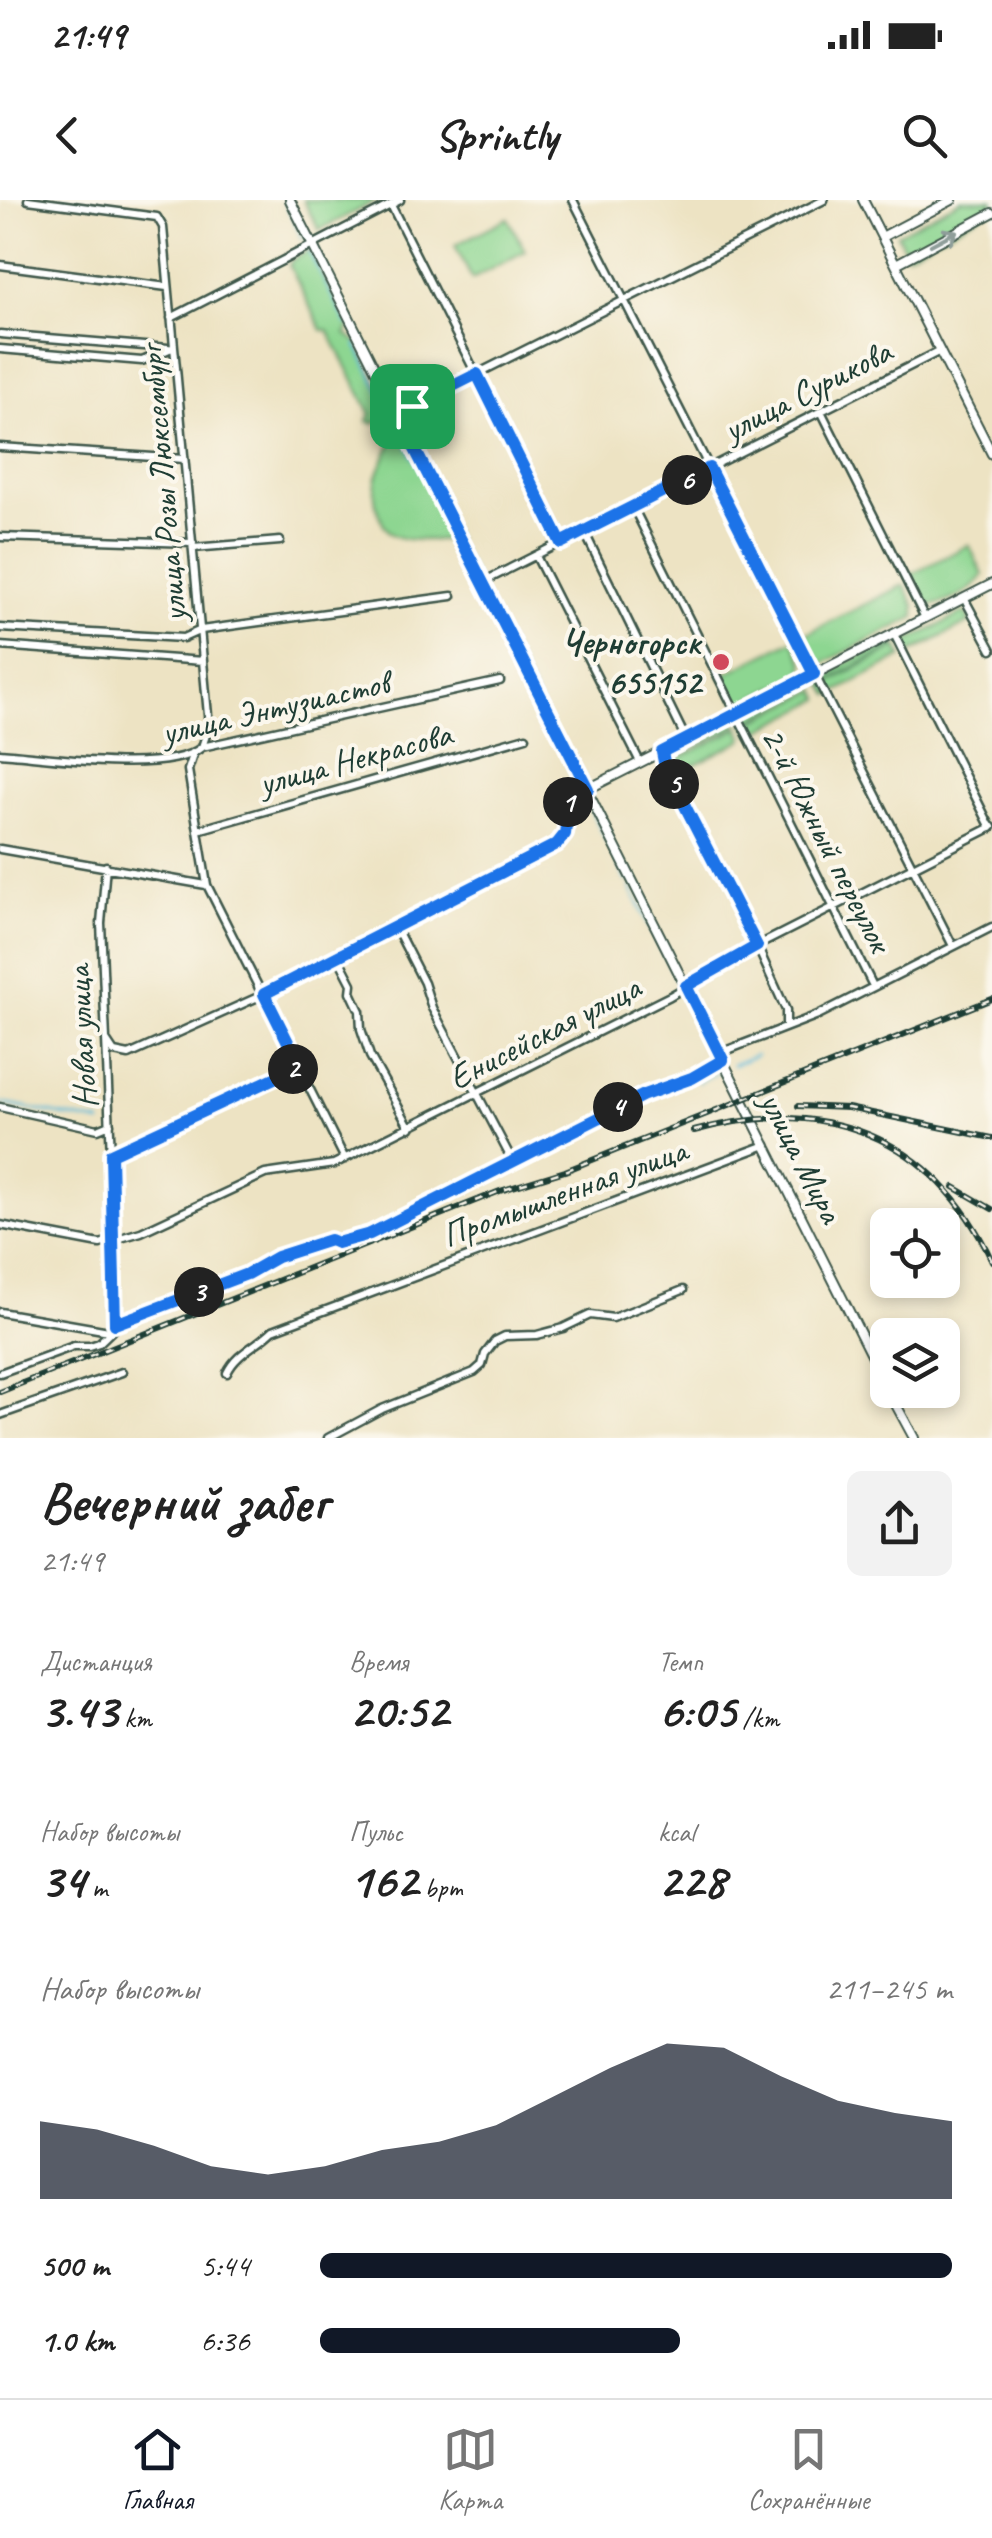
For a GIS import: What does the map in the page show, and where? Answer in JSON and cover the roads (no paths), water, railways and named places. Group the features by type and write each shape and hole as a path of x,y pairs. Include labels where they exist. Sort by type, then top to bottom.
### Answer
{"main road":[{"name":"улица Мира","path":"290,200 870,1353"},
{"path":"863,200 992,454"},
{"path":"882,237 952,200"},
{"path":"896,264 992,213"},
{"path":"588,789 992,584"},
{"name":"улица Мира","path":"898,1408 914,1438"}],"street":[{"name":"улица Розы Люксембург","path":"28,200 157,217 163,227 209,726 202,747"},
{"path":"171,318 400,200"},
{"path":"573,200 953,946"},
{"path":"397,414 824,200"},
{"path":"390,205 561,543"},
{"path":"0,265 168,288"},
{"path":"0,334 174,348"},
{"path":"0,349 142,361 174,348"},
{"name":"улица Сурикова","path":"482,582 940,351"},
{"path":"821,411 925,618"},
{"path":"0,447 184,459"},
{"name":"2-й Южный переулок","path":"633,507 874,986"},
{"path":"584,531 686,739"},
{"path":"0,537 193,546 280,541"},
{"path":"536,556 640,762"},
{"path":"0,628 183,638 201,630 452,596"},
{"path":"964,598 992,650"},
{"path":"894,634 992,828"},
{"path":"0,646 204,661"},
{"name":"улица Энтузиастов","path":"0,752 167,761 194,754 202,747 500,681"},
{"name":"улица Некрасова","path":"198,830 526,737"},
{"path":"662,752 665,767 786,1010 786,1027"},
{"path":"194,754 188,770 207,885 345,1159"},
{"path":"106,1040 114,1052 129,1055 396,928 557,844 565,834 565,798 588,789"},
{"name":"Енисейская улица","path":"115,1240 266,1174 330,1166 345,1159 686,986 913,865 992,828"},
{"path":"0,849 207,885"},
{"path":"186,880 201,863"},
{"name":"Новая улица","path":"106,866 101,923 115,1240 112,1328"},
{"path":"0,1373 74,1346 99,1343 112,1328 247,1274 277,1257 330,1240 337,1243 370,1234 512,1160 644,1095 692,1078 721,1057 992,927"},
{"path":"396,928 512,1160"},
{"path":"338,957 352,984 370,1056 410,1128"},
{"path":"111,1154 300,1066"},
{"path":"0,1107 98,1128 110,1124"},
{"name":"Промышленная улица","path":"227,1373 233,1360 273,1330 766,1145"},
{"path":"0,1226 91,1244 115,1240"},
{"path":"328,1438 382,1409 474,1372 495,1342 505,1336 537,1335 590,1315 613,1318 683,1290"},
{"path":"0,1312 112,1328"},
{"path":"0,1415 122,1372"}],"waterway":[{"path":"284,200 303,239"},
{"path":"309,252 347,325"},
{"path":"356,344 389,410"},
{"path":"400,430 455,539"},
{"path":"460,549 555,735"},
{"path":"565,756 575,786"},
{"path":"585,798 627,881"},
{"path":"630,886 676,980"},
{"path":"682,995 715,1058"},
{"path":"733,1065 756,1055"},
{"path":"698,1082 722,1070"},
{"path":"0,1103 101,1123"}],"railway":[{"path":"0,1392 992,999"},
{"path":"798,1106 848,1108 992,1138"},
{"path":"694,1131 742,1121 787,1118 830,1123 870,1135 906,1155 939,1182 968,1217 992,1261"},
{"path":"954,1187 992,1209"}],"place":[{"name":"Черногорск 655152","path":"721,662"}]}
